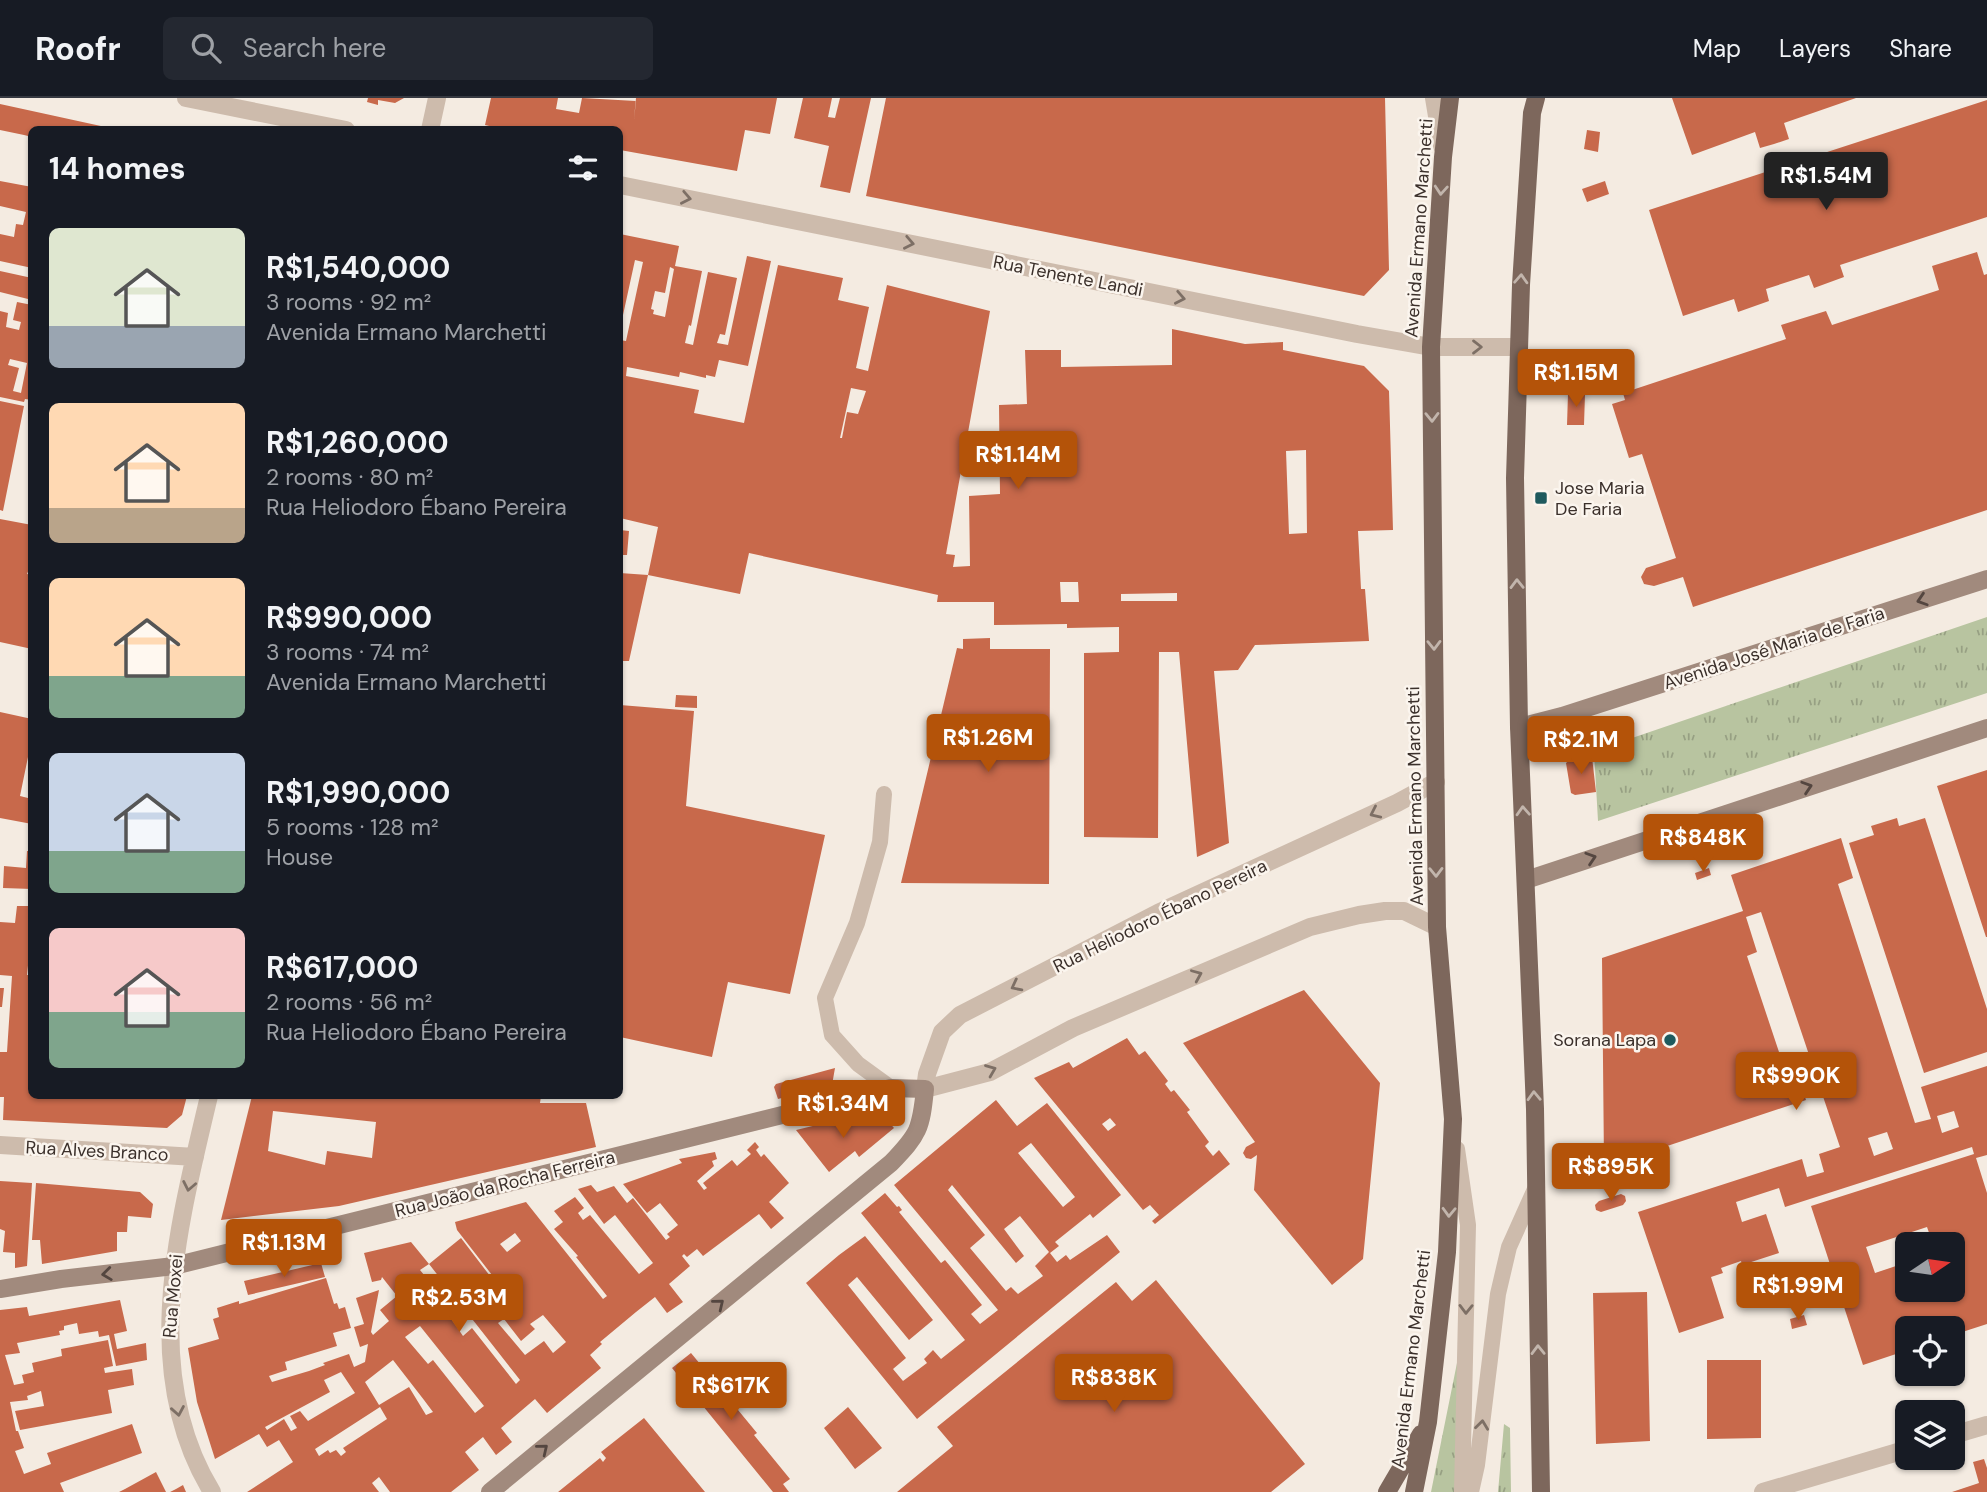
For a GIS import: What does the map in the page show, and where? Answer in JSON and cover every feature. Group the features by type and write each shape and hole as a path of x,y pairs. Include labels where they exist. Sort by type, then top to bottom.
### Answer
{"main road":[{"name":"Avenida Ermano Marchetti","path":"1415,1492 1428,1422 1447,1252 1452,1119 1437,927 1431,347 1443,157 1450,98"},
{"path":"1536,98 1532,113 1521,285 1516,489 1519,727 1535,1189 1541,1492"},
{"path":"1387,1492 1428,1422"}],"street":[{"path":"186,98 326,126"},
{"path":"431,126 437,98"},
{"path":"1434,98 1443,157"},
{"name":"Rua Tenente Landi","path":"623,186 1329,329 1431,347 1519,348"},
{"name":"Avenida José Maria de Faria","path":"1519,727 1562,716 1987,579"},
{"path":"1526,880 1987,728"},
{"name":"Rua Heliodoro Ébano Pereira","path":"490,1492 891,1163 914,1140 922,1117 927,1074 942,1032 960,1015 1158,913 1397,803 1436,782"},
{"path":"925,1089 990,1072 1073,1028 1310,927 1385,911 1405,911 1437,927"},
{"name":"Rua João da Rocha Ferreira","path":"0,1289 174,1266 891,1088 925,1089"},
{"name":"Rua Moxei","path":"208,1099 174,1266 169,1347 180,1421 212,1492"},
{"name":"Rua Alves Branco","path":"0,1145 195,1157"},
{"path":"1965,1431 1987,1424"},
{"path":"1763,1492 1895,1452"}],"lane":[{"path":"884,793 880,842 858,923 825,998 832,1035 858,1064 891,1088"},
{"path":"1452,1119 1468,1224 1462,1492"},
{"path":"1471,1492 1477,1465 1498,1294 1509,1247 1535,1189"}],"green space":[{"path":"1987,617 1987,693 1598,821 1594,751"},
{"path":"1460,1348 1456,1492 1431,1492"},
{"path":"1504,1424 1510,1428 1511,1492 1498,1492"}],"building":[{"path":"368,98 404,98 395,103 378,100 378,105 367,102"},
{"path":"491,98 558,98 556,109 579,113 582,98 636,101 636,98 777,98 770,134 745,130 737,171 623,151 623,126 485,125"},
{"path":"803,98 832,98 828,117 835,118 840,98 871,98 850,193 820,187 829,146 794,138"},
{"path":"886,98 1385,98 1389,270 1364,296 866,196"},
{"path":"1672,98 1856,98 1784,123 1789,139 1760,148 1755,132 1692,155"},
{"path":"1987,100 1987,217 1840,265 1844,277 1814,288 1809,275 1766,289 1769,301 1738,312 1734,299 1683,316 1649,210"},
{"path":"0,104 101,126 28,126 28,136 0,130"},
{"path":"1587,130 1600,132 1598,152 1584,149"},
{"path":"0,181 28,186 28,267 0,261 0,234 14,237 16,224 23,225 26,212 0,206"},
{"path":"1605,181 1609,194 1587,202 1582,189"},
{"path":"623,235 679,246 675,266 702,271 685,343 693,345 708,272 737,278 725,335 720,334 717,343 728,345 747,256 771,261 748,366 719,360 715,377 706,375 706,378 680,372 679,377 627,367 626,376 699,390 694,413 744,423 778,265 843,278 838,300 869,307 856,368 868,371 887,285 990,311 946,554 955,555 953,567 970,566 969,496 1000,494 999,405 1027,404 1025,350 1061,350 1061,367 1172,365 1172,329 1245,344 1283,342 1283,350 1364,366 1389,391 1393,530 1358,531 1361,589 1365,589 1369,641 1255,645 1238,670 1214,671 1229,843 1197,857 1179,652 1159,652 1158,838 1084,837 1084,653 1119,652 1119,627 1067,628 1067,624 994,625 994,602 937,602 938,595 749,553 740,594 648,575 658,527 623,519 623,340 626,341 643,262 635,260 623,315","holes":["670,267 674,269 665,317 653,314 654,310 651,309 655,291 665,293","851,388 866,391 858,414 847,412 840,438","1306,450 1307,533 1289,534 1286,451","1060,582 1078,582 1079,602 1061,602","1177,593 1177,601 1121,601 1121,594"]},
{"path":"1977,252 1984,275 1987,274 1987,510 1693,607 1683,577 1654,586 1644,584 1641,577 1646,568 1676,558 1642,454 1629,458 1612,404 1625,400 1623,393 1786,339 1781,325 1826,311 1832,325 1939,290 1932,266"},
{"path":"0,271 28,277 28,299 0,292"},
{"path":"17,302 28,304 28,399 24,402 0,397 0,311 8,313 6,327 19,330 21,322 13,320","holes":["10,359 27,363 21,393 13,391 19,368 8,365"]},
{"path":"1568,394 1585,394 1584,425 1567,425"},
{"path":"0,401 24,406 3,511 0,510"},
{"path":"0,519 28,524 28,648 0,642"},
{"path":"623,530 629,531 627,555 623,555"},
{"path":"623,573 648,575 629,661 623,661"},
{"path":"990,638 990,649 1050,649 1049,884 901,883 957,648 963,649 963,639"},
{"path":"676,695 697,696 697,708 675,707"},
{"path":"623,705 694,711 686,806 825,835 790,994 728,982 712,1057 623,1038"},
{"path":"0,712 28,718 28,757 20,796 28,798 28,823 0,818"},
{"path":"1592,757 1596,792 1575,795 1571,793 1566,763 1572,758"},
{"path":"1987,770 1987,937 1986,937 1937,786"},
{"path":"1897,818 1899,826 1925,818 1987,1009 1987,1052 1924,1073 1849,843 1874,835 1871,826"},
{"path":"1841,838 1853,878 1838,884 1915,1123 1931,1119 1921,1087 1987,1066 1987,1155 1976,1158 1987,1193 1987,1324 1965,1331 1965,1316 1895,1316 1895,1354 1863,1365 1811,1206 1974,1154 1972,1147 1785,1207 1779,1188 1736,1202 1742,1222 1766,1214 1779,1253 1742,1265 1741,1261 1721,1268 1723,1273 1711,1277 1724,1318 1679,1333 1638,1212 1802,1159 1807,1177 1824,1172 1819,1154 1840,1147 1761,912 1746,917 1757,952 1747,956 1791,1088 1801,1085 1806,1100 1616,1163 1604,1164 1602,958 1743,911 1731,875","holes":["1954,1111 1959,1127 1942,1133 1937,1116","1887,1132 1893,1149 1874,1156 1868,1138"]},
{"path":"28,851 28,889 3,888 4,866 26,868"},
{"path":"1709,868 1711,875 1697,880 1695,873"},
{"path":"17,906 28,906 28,1099 186,1099 182,1115 167,1128 3,1120 0,1052 7,1052 12,976 0,975 0,922 15,923"},
{"path":"0,988 4,988 2,1007 0,1007"},
{"path":"1304,990 1380,1083 1363,1259 1332,1285 1254,1190 1257,1155 1251,1159 1246,1158 1243,1153 1246,1147 1255,1142 1183,1043"},
{"path":"1127,1038 1139,1055 1145,1051 1168,1081 1165,1084 1171,1092 1174,1090 1190,1110 1187,1112 1209,1142 1205,1146 1213,1156 1219,1150 1230,1164 1155,1224 1152,1221 1159,1215 1150,1205 1143,1210 1034,1078 1069,1062 1073,1068","holes":["1110,1118 1116,1125 1108,1131 1102,1124"]},
{"path":"835,1068 832,1085 778,1099 774,1087 776,1084"},
{"path":"251,1099 541,1099 540,1103 586,1103 596,1147 339,1206 221,1220","holes":["273,1111 376,1122 372,1158 327,1151 325,1165 268,1151"]},
{"path":"996,1100 1017,1126 1047,1103 1121,1195 1093,1218 1090,1214 1055,1242 1059,1246 1050,1253 1057,1262 1066,1255 1070,1260 1107,1235 1120,1252 917,1419 806,1283 865,1236 933,1320 909,1340 857,1277 848,1285 906,1358 893,1369 903,1381 927,1363 924,1359 933,1350 941,1359 965,1340 861,1213 885,1193 899,1206 902,1210 899,1212 941,1263 945,1260 982,1305 971,1314 980,1324 998,1310 894,1185","holes":["1031,1143 1075,1197 1063,1207 1018,1153","952,1185 1016,1263 1024,1256 1004,1229 1020,1216 1049,1252 1035,1266 1043,1276 1018,1294 1011,1287 1006,1291 970,1248 985,1235 948,1190"]},
{"path":"887,1120 894,1128 859,1157 855,1151 829,1172 796,1130 821,1124"},
{"path":"755,1142 761,1157 764,1154 789,1183 769,1202 784,1218 771,1229 759,1214 703,1256 697,1249 687,1257 684,1254 682,1256 690,1266 669,1284 683,1302 667,1313 655,1297 636,1312 600,1342 602,1344 590,1355 601,1368 547,1413 535,1399 501,1428 512,1442 496,1455 483,1437 465,1452 479,1470 451,1492 390,1492 379,1477 372,1483 379,1492 247,1492 293,1462 279,1440 267,1447 259,1434 215,1459 197,1402 188,1348 219,1339 213,1319 219,1317 217,1308 326,1278 334,1304 337,1303 339,1309 345,1307 351,1328 333,1333 337,1346 285,1362 287,1370 269,1376 272,1382 309,1371 349,1354 354,1367 365,1362 368,1344 360,1347 354,1327 364,1324 356,1298 379,1290 371,1332 373,1335 389,1321 380,1310 397,1296 382,1277 381,1280 372,1282 364,1253 411,1242 429,1264 461,1238 490,1276 492,1275 457,1230 455,1222 526,1202 603,1299 607,1296 554,1229 563,1222 554,1211 575,1197 584,1208 578,1213 583,1220 590,1215 639,1274 653,1263 615,1215 604,1224 578,1189 591,1185 597,1192 614,1186 627,1203 633,1198 666,1240 670,1237 667,1234 678,1225 660,1203 647,1213 623,1184 682,1163 679,1159 715,1152 717,1159 712,1161 714,1166 697,1181 704,1190 707,1188 703,1183 732,1160 737,1166 751,1154 747,1150","holes":["515,1233 521,1241 507,1252 500,1244","429,1264 520,1380 516,1384 472,1328 463,1336 452,1320 457,1316 420,1270","543,1315 566,1342 553,1353 544,1341 525,1355 498,1323 504,1319 521,1341 535,1329 530,1324","420,1326 484,1406 475,1413 433,1360 428,1364 405,1337","393,1360 433,1412 426,1415 409,1387 379,1405 365,1382","341,1372 355,1393 308,1421 300,1411 290,1416 297,1428 291,1431 284,1419 267,1430 265,1427 330,1392 324,1380","380,1407 387,1419 343,1448 346,1452 341,1456 336,1450 330,1453 328,1450 319,1456 315,1449"]},
{"path":"0,1181 32,1183 27,1266 15,1268 15,1253 3,1252 5,1231 0,1229"},
{"path":"36,1183 140,1192 153,1204 151,1218 128,1216 127,1232 117,1232 117,1251 42,1264 40,1240 32,1240"},
{"path":"1621,1194 1626,1201 1623,1205 1601,1212 1596,1210 1595,1205 1599,1201"},
{"path":"321,1263 325,1277 248,1295 244,1281"},
{"path":"1156,1280 1305,1464 1271,1492 897,1492 953,1446 937,1427 1116,1282 1132,1301"},
{"path":"1811,1284 1817,1304 1807,1307 1801,1287"},
{"path":"1647,1292 1650,1441 1596,1444 1593,1293"},
{"path":"120,1300 127,1331 114,1334 117,1349 146,1343 147,1360 116,1366 109,1335 99,1337 98,1331 79,1334 77,1323 64,1326 64,1330 59,1331 60,1335 17,1343 20,1353 5,1355 14,1385 24,1383 22,1375 34,1372 32,1363 62,1356 61,1349 108,1340 113,1366 104,1368 105,1373 132,1369 134,1385 108,1390 112,1413 20,1430 15,1411 44,1406 41,1391 27,1396 28,1400 10,1402 16,1431 24,1448 15,1451 24,1474 51,1464 47,1453 132,1424 142,1453 60,1483 64,1492 0,1492 0,1310 27,1307 29,1316"},
{"path":"1804,1315 1807,1325 1792,1329 1790,1319"},
{"path":"691,1353 757,1433 754,1435 790,1479 783,1484 789,1492 773,1492 672,1368"},
{"path":"1707,1360 1761,1360 1761,1438 1707,1439"},
{"path":"848,1407 882,1448 855,1469 824,1428"},
{"path":"644,1418 705,1492 558,1492 600,1458 603,1462 606,1458 601,1452"},
{"path":"1984,1459 1987,1468 1987,1492 1952,1492 1979,1483 1973,1462"},
{"path":"156,1472 166,1492 119,1492 125,1489"},
{"path":"183,1485 186,1492 170,1492 176,1489"}],"place":[{"name":"Jose Maria De Faria","path":"1541,498"},
{"name":"Sorana Lapa","path":"1670,1040"}]}
